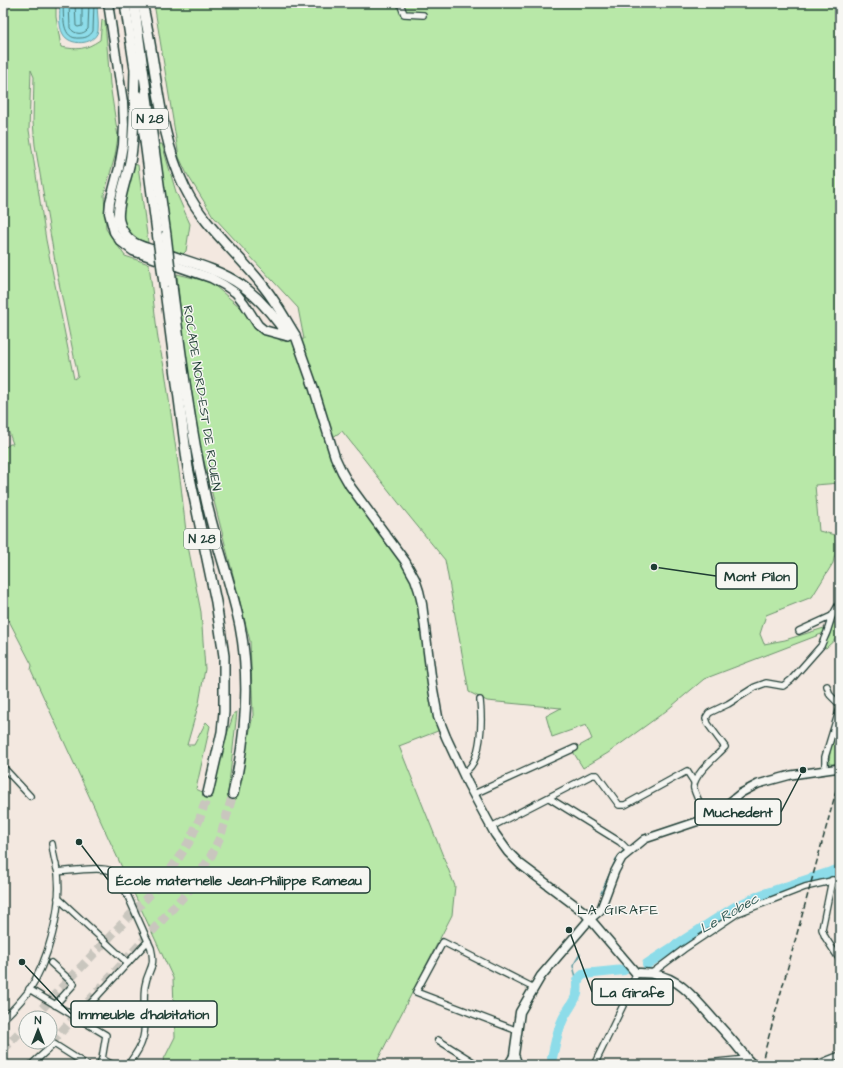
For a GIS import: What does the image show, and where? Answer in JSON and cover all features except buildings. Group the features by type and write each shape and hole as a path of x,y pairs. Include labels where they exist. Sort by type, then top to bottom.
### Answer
{"highway":[{"name":"ROCADE NORD-EST DE ROUEN","path":"126,3 135,71 161,233"},
{"name":"ROCADE NORD-EST DE ROUEN","path":"134,3 168,284 188,468 216,602 224,656 224,712 222,732 208,793"},
{"path":"142,3 148,28 167,138 175,166 185,189 212,230 264,287 292,336"},
{"path":"135,71 133,143 118,210 118,221 123,232 128,238 141,246 210,269 242,285 262,302 292,336"},
{"name":"ROCADE NORD-EST DE ROUEN","path":"168,284 195,446 208,510 240,625 244,657 246,694 245,727 239,769 233,794"}],"main road":[{"path":"108,3 123,102 124,124 123,145 119,168 110,202 110,213 114,232 120,241 133,251 211,278 224,285 236,293 261,328 272,333 292,336 305,363 330,442 342,472 350,486 405,561 420,591 437,712 446,737 463,773 503,847 513,858 584,912 636,973 652,973 671,979 688,991 746,1062 751,1062 758,1065"},
{"path":"508,1065 518,1065 514,1055 520,1012 541,976 590,920"}],"street":[{"path":"400,3 404,14 423,15"},
{"path":"694,782 701,772 725,747 708,724 706,718 709,713 728,704 755,687 766,683 783,686 791,680 821,646 828,631 832,616 840,602"},
{"path":"799,631 832,616"},
{"path":"825,770 825,758 840,707 830,695 827,686"},
{"path":"463,773 471,767 477,753 481,715 480,700"},
{"path":"474,794 575,748"},
{"path":"3,767 30,796"},
{"path":"590,920 600,911 614,871 622,858 644,839 712,817 741,793 758,784 775,778 840,768"},
{"path":"491,827 592,775 597,775 619,805 625,805 687,771 694,782 694,789 707,819"},
{"path":"549,798 620,842 629,851"},
{"path":"3,1019 17,1006 29,989 46,954 55,918 58,898 58,872 52,844"},
{"path":"58,872 101,869 110,871 116,875 122,883 148,941 153,957 153,966 145,986 144,1033 142,1042 128,1065"},
{"path":"652,973 684,949 738,913 804,887 840,879"},
{"path":"832,880 822,929 825,937 840,960"},
{"path":"58,898 128,963"},
{"path":"78,1017 148,941"},
{"path":"518,1031 416,992 443,942 534,988"},
{"path":"51,963 74,984 55,1005"},
{"path":"594,1065 631,989 636,973"},
{"path":"29,989 106,1035 100,1062 113,1065"},
{"path":"438,1040 478,1065"},
{"path":"30,1065 54,1044 86,1065"},
{"path":"508,1065 514,1055"},
{"path":"815,1065 840,1055"},
{"path":"705,1065 707,1063 746,1062"}],"green space":[{"path":"3,3 56,3 56,17 61,47 72,49 90,46 100,40 102,20 105,21 110,84 118,137 115,156 104,195 106,229 125,256 149,264 158,339 165,371 181,486 187,541 201,612 205,669 199,703 187,745 194,745 206,722 210,726 196,789 211,796 222,749 234,713 237,712 228,793 237,794 253,715 250,641 199,441 182,329 177,274 210,282 281,341 304,339 298,308 213,216 187,174 179,157 154,3 840,3 840,483 815,485 819,531 839,536 833,563 812,597 766,615 760,634 764,644 785,640 824,628 824,633 704,679 666,711 608,753 583,768 572,750 592,739 586,725 552,737 546,716 561,708 487,701 469,692 445,560 342,431 330,439 346,476 413,570 443,729 399,746 455,886 452,915 375,1065 161,1065 175,1037 173,978 31,670 32,665 6,615 3,606 3,449 10,444 13,444 3,416","holes":["31,70 34,77 33,122 35,145 57,273 78,376 74,379 46,240 29,130"]},
{"path":"158,144 162,144 176,192 190,224 186,251 182,255 170,248"},
{"path":"133,164 138,165 148,243 135,237 127,229 122,220 121,210 123,199"},
{"path":"840,619 840,635 826,648 822,647 829,637 833,624"},
{"path":"840,717 840,764 829,764 830,752"}],"water":[{"path":"60,3 97,3 98,31 96,36 87,42 81,43 70,41 66,38 60,27"}],"waterway":[{"path":"601,893 616,859 624,850"},
{"name":"Le Robec","path":"647,964 735,907 761,895 840,869"},
{"path":"577,981 573,966 580,954"},
{"name":"Le Robec","path":"552,1058 556,1038 561,1024 577,994 578,981 581,976 584,974 624,970"}],"tunnel":[{"path":"41,1010 155,889 174,865 189,842 200,818 208,793"},
{"path":"43,1052 190,889 211,856 221,835 233,794"},
{"path":"3,1050 18,1034"}],"railway":[{"path":"761,1065 840,777"}],"place":[{"name":"Mont Pilon","path":"654,567"},
{"name":"Muchedent","path":"803,770"},
{"name":"École maternelle Jean-Philippe Rameau","path":"79,842"},
{"name":"La Girafe","path":"569,930"},
{"name":"Immeuble d'habitation","path":"22,962"}],"district":[{"name":"LA GIRAFE","path":"618,909"}]}
